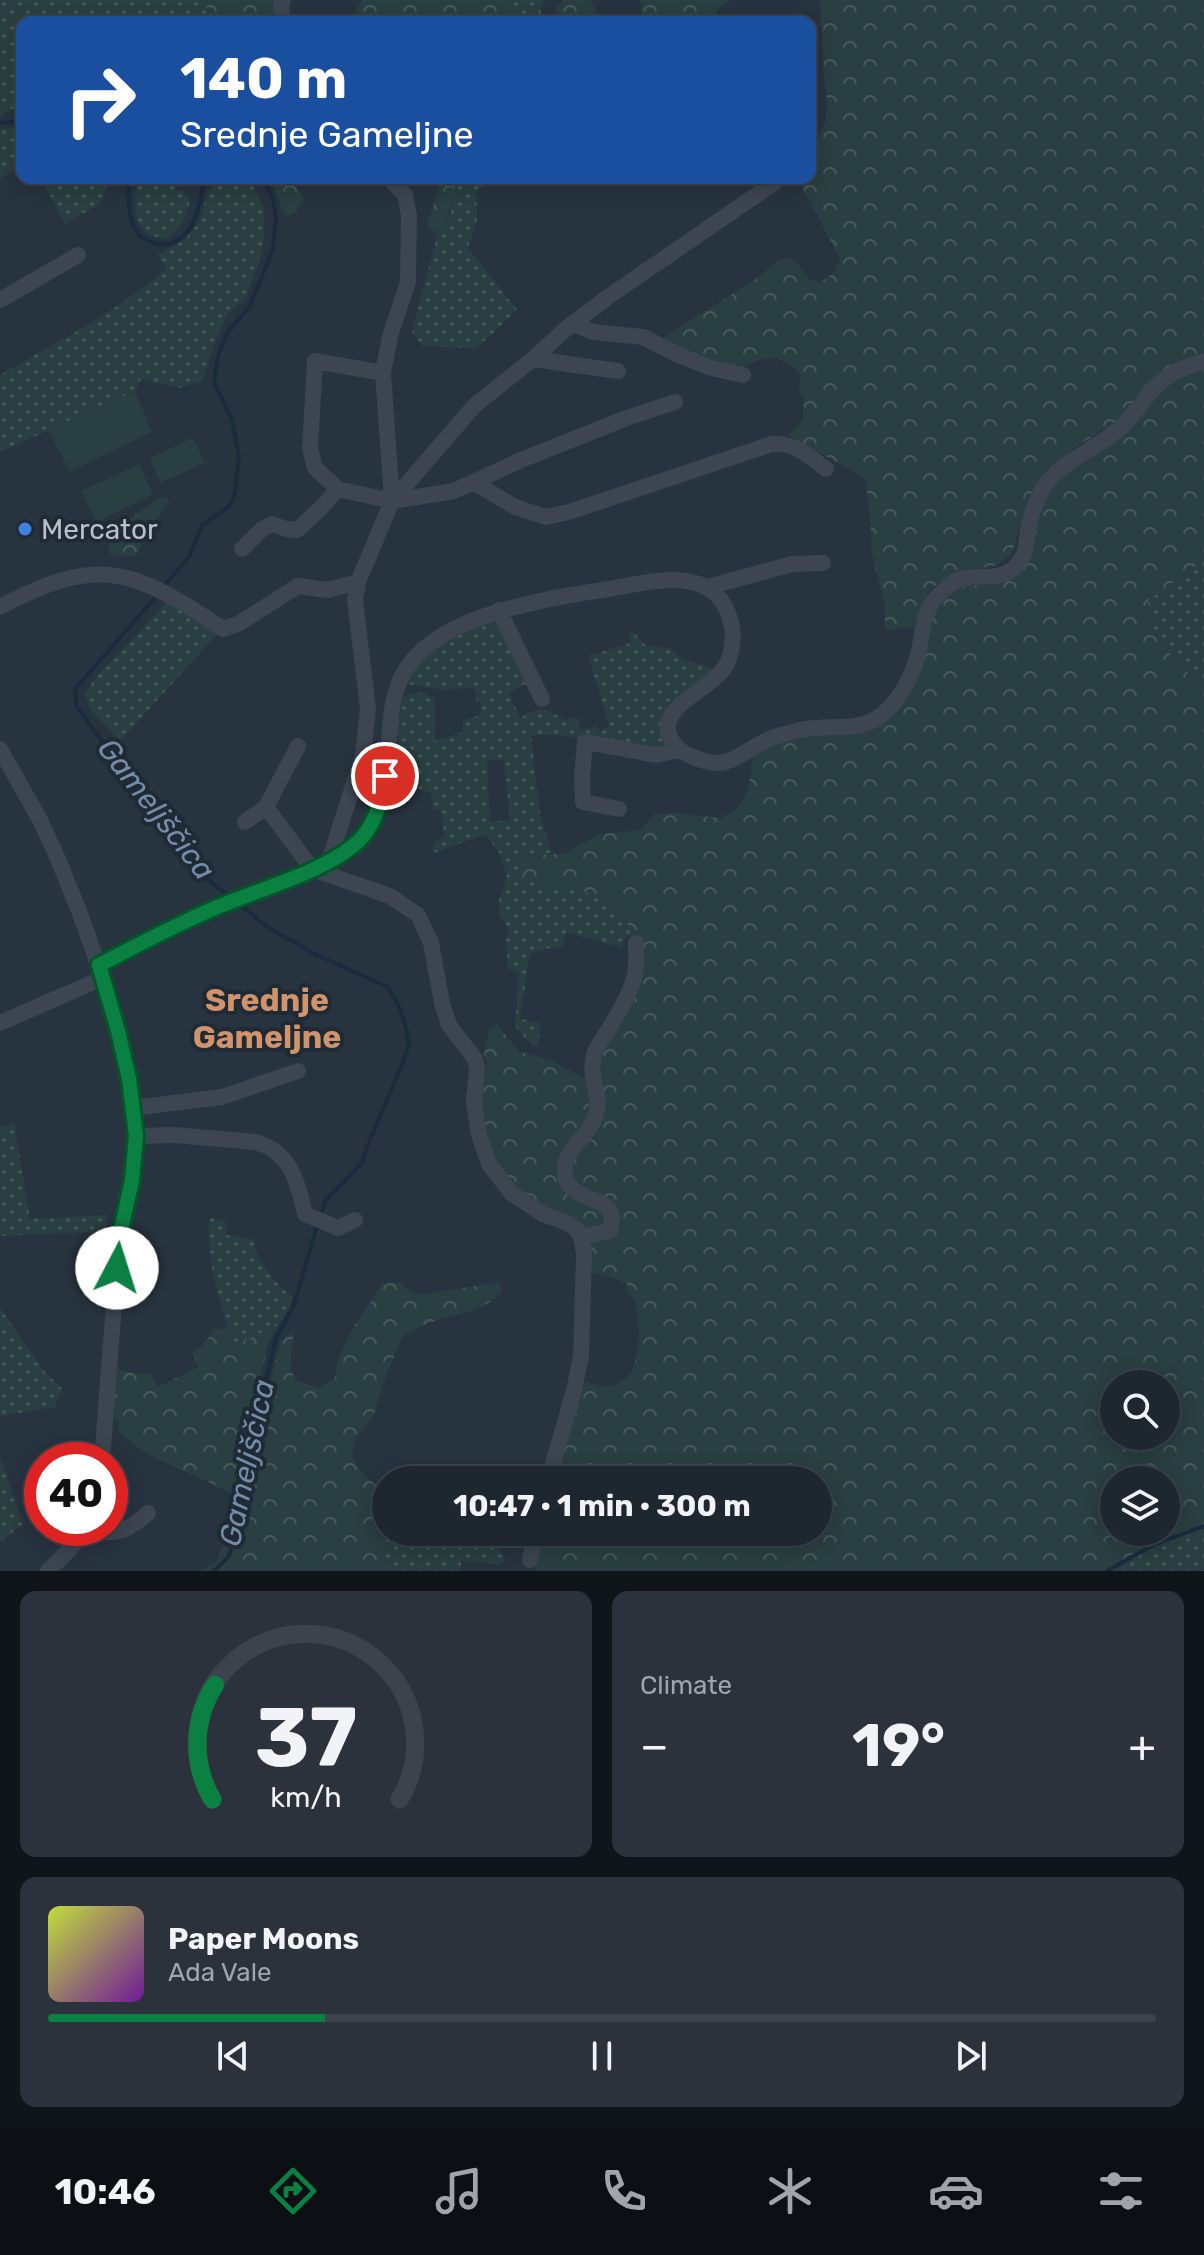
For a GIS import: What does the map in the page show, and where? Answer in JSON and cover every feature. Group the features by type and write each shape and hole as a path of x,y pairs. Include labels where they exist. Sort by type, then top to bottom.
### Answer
{"street":[{"path":"392,501 383,373 390,336 408,282 409,215 405,195 395,184"},
{"path":"329,861 363,755 368,709 355,599 358,582 392,501 475,405 608,297 772,184"},
{"path":"0,300 78,255"},
{"path":"574,324 593,332 643,337 711,368 743,375"},
{"path":"533,359 618,371"},
{"path":"383,373 315,361 310,448 315,468 338,489 392,501 454,491 521,460 675,402"},
{"path":"0,1023 222,905 312,869 354,846 370,828 383,793 393,702 402,674 422,651 445,635 499,610 661,580 691,580 708,587 720,599 730,618 733,634 728,663 718,677 674,710 668,723 668,733 679,750 707,763 727,763 770,738 807,728 861,726 880,717 901,694 917,660 926,614 935,598 956,581 1000,577 1016,567 1027,547 1029,523 1043,488 1068,463 1119,429 1159,383 1174,372 1204,361"},
{"path":"475,483 515,507 546,517 772,444 788,443 826,469"},
{"path":"242,549 262,529 272,524 297,530 338,489"},
{"path":"708,587 792,564 823,563"},
{"path":"0,607 53,582 82,574 106,574 148,585 182,602 223,629 238,624 298,586 327,590 358,582"},
{"path":"499,610 542,699"},
{"path":"619,809 583,802 585,742 656,755 679,750"},
{"path":"245,822 266,807 298,746"},
{"path":"0,749 58,859 101,971 129,1079 136,1136 132,1180 119,1239 103,1442"},
{"path":"266,807 312,869 390,896 418,915 431,943 449,1025 475,1059 474,1102 479,1135 489,1164 511,1193 543,1214 567,1223 581,1237 584,1254 581,1356 552,1466"},
{"path":"581,1237 609,1231 613,1222 611,1210 602,1202 588,1199 571,1188 565,1177 565,1162 593,1121 600,1100 591,1072 594,1052 619,1011 635,974 636,943"},
{"path":"133,1108 222,1097 298,1071"},
{"path":"136,1136 175,1135 267,1145 285,1160 299,1188 305,1214 338,1228 355,1220"},
{"path":"128,1528 148,1513"},
{"path":"48,1571 72,1546"},
{"path":"530,1560 533,1546"}],"green space":[{"path":"0,0 207,0 206,16 16,16 16,107 0,116"},
{"path":"207,0 277,0 279,16 206,16"},
{"path":"362,0 511,0 518,16 354,16"},
{"path":"511,0 545,0 540,16 518,16"},
{"path":"563,0 590,0 599,16 554,16 556,7"},
{"path":"640,0 730,0 718,9 715,16 640,16"},
{"path":"820,0 1204,0 1204,355 1145,391 1113,424 1074,448 1044,475 1029,498 1012,553 997,565 952,574 929,590 914,627 885,630 885,605 871,550 865,478 788,435 803,420 804,398 799,392 798,371 783,361 771,358 741,368 694,356 664,341 664,337 780,260 788,258 796,262 810,280 821,282 835,272 840,259 801,184 816,184 816,141 825,123 827,102"},
{"path":"16,126 16,167 0,179 0,130"},
{"path":"44,184 109,184 101,203 65,224"},
{"path":"137,184 178,184 175,191 182,191 190,199 183,222 167,239 146,232 140,226 135,200"},
{"path":"215,184 252,184 264,208 264,237 261,255 245,299 229,312 217,336 202,381 179,388 141,379 135,391 0,452 0,375 107,312 167,268 157,255 184,240 200,221 207,195"},
{"path":"272,184 295,184 304,199 296,212 285,216"},
{"path":"454,184 490,184 478,190 476,195 477,220 468,248 517,310 473,348 422,346 412,332 437,236 451,213"},
{"path":"455,184 455,187 445,222 437,236 427,224 440,185"},
{"path":"1204,369 1204,560 1148,601 1149,614 1159,638 1175,660 1204,688 1204,1531 1180,1539 1180,1466 1100,1466 1100,1546 1157,1546 1113,1571 536,1571 538,1546 832,1546 832,1466 557,1466 578,1390 586,1382 612,1386 632,1371 639,1341 638,1317 627,1284 589,1272 589,1240 553,1210 512,1187 500,1173 481,1121 483,1075 487,1063 484,1055 489,1029 497,1024 518,1051 550,1060 583,1077 604,1050 613,1029 629,972 632,947 628,924 612,904 586,892 530,881 524,878 522,860 527,856 566,853 599,834 641,830 654,814 722,818 736,810 748,790 753,757 766,749 792,739 818,734 861,733 922,667 932,618 942,602 959,587 1002,583 1053,485 1174,379"},
{"path":"135,391 152,432 70,472 48,430"},
{"path":"193,438 205,463 160,483 149,458"},
{"path":"139,464 153,495 96,522 81,491"},
{"path":"163,496 170,501 136,556 110,555 108,534"},
{"path":"1204,560 1204,688 1159,638 1149,614 1148,601"},
{"path":"166,602 218,633 120,741 90,709 85,695 97,677"},
{"path":"494,617 529,682 509,693 520,718 542,709 565,720 577,717 580,729 596,726 600,731 609,725 588,656 631,643 628,631 633,632 645,645 669,648 683,659 718,670 660,727 665,746 659,752 558,735 531,735 540,815 552,853 528,856 566,887 598,895 611,904 622,914 631,935 625,937 622,948 566,932 563,947 530,954 520,1019 541,1023 538,1047 515,1026 519,972 508,969 506,936 510,932 499,912 499,900 507,877 501,855 485,834 434,853 433,845 445,836 440,810 434,810 430,792 416,788 406,792 411,771 398,768 398,723 404,696 419,693 434,699 435,741 463,732 463,720 481,715 481,703 477,701 474,687 443,690 407,684 419,662 443,644","holes":["487,760 504,760 510,820 490,822"]},
{"path":"14,1123 30,1219 107,1215 107,1240 100,1243 89,1232 0,1236 0,1127"},
{"path":"210,1218 225,1220 226,1235 253,1239 268,1271 292,1297 286,1314 276,1326 233,1343 212,1265"},
{"path":"400,1282 411,1292 425,1294 500,1282 502,1292 480,1307 429,1323 403,1336 375,1412 354,1442 355,1463 372,1481 372,1546 381,1546 398,1571 199,1571 216,1562 241,1500 145,1452 118,1430 119,1421 111,1418 116,1369 150,1373 157,1387 199,1367 192,1352 203,1345 216,1328 228,1328 234,1343 249,1339 280,1322 268,1343 259,1388 269,1388 280,1342 294,1329 290,1366 295,1380 318,1388 335,1378 347,1339 382,1284"},
{"path":"0,1308 44,1371 62,1389 55,1407 0,1416"},
{"path":"0,1456 23,1524 0,1542"},
{"path":"1204,1531 1204,1571 1113,1571 1154,1547 1180,1546 1180,1539"},
{"path":"381,1546 498,1546 506,1560 498,1566 461,1561 460,1571 398,1571"}],"waterway":[{"name":"Gameljščica","path":"0,123 16,120"},
{"name":"Gameljščica","path":"129,184 129,209 134,228 148,241 162,244 177,240 188,231 204,184"},
{"name":"Gameljščica","path":"164,586 189,557 202,525 228,507 234,498 239,456 232,420 214,382 218,356 228,331 249,308 273,249 276,217 266,184"},
{"name":"Gameljščica","path":"159,593 75,689 77,707 177,845 201,874 230,897"},
{"name":"Gameljščica","path":"237,902 267,927 317,955 388,987 399,1006 406,1028 409,1044 362,1163 326,1200 321,1215"},
{"name":"Gameljščica","path":"214,1571 229,1556 244,1504 242,1480 250,1433 276,1338 294,1305 318,1223"},
{"path":"1107,1571 1153,1545 1204,1526"}],"place":[{"name":"Mercator","path":"25,529"}],"district":[{"name":"Srednje Gameljne","path":"267,1018"}],"route":[{"path":"117,1268 136,1136 129,1079 99,965 222,905 329,861 354,846 370,828 383,793 385,776"}]}
